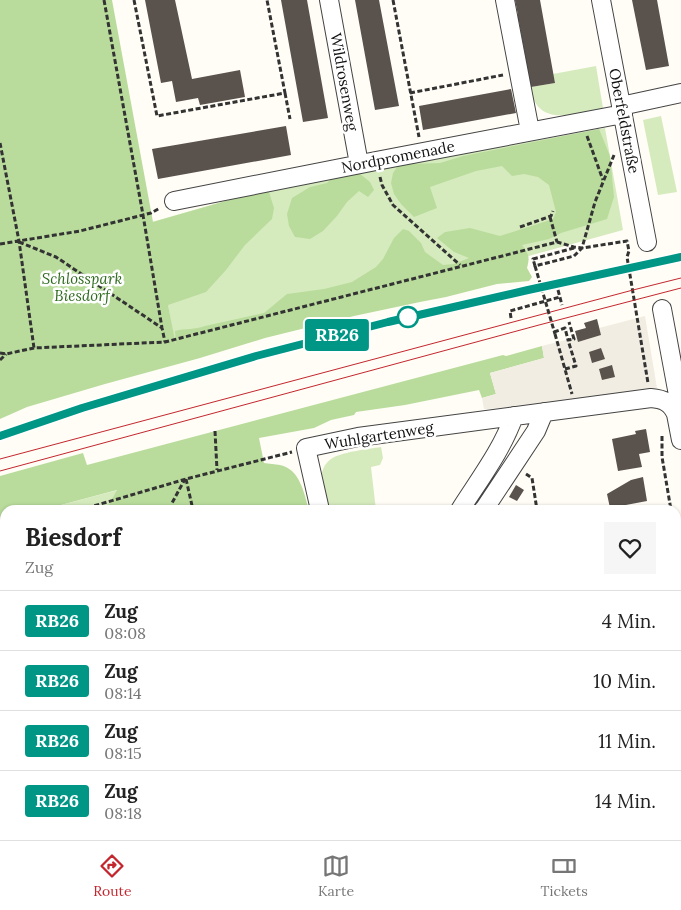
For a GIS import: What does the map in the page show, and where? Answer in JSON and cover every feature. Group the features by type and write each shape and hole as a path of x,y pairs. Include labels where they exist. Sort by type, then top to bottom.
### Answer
{"street":[{"name":"Wildrosenweg","path":"329,0 368,162"},
{"path":"505,0 530,131"},
{"name":"Oberfeldstraße","path":"601,0 647,242"},
{"name":"Nordpromenade","path":"174,201 582,122 681,93"},
{"path":"662,309 677,369 678,395 676,414 681,440"},
{"name":"Wuhlgartenweg","path":"306,448 358,437 651,398 661,399 673,407 676,414"},
{"path":"487,505 536,431 544,412"},
{"path":"463,505 508,431 514,416"},
{"path":"306,448 319,505"}],"path":[{"path":"104,0 165,342"},
{"path":"134,0 157,116 285,93"},
{"path":"267,0 290,118"},
{"path":"394,0 422,152"},
{"path":"410,93 519,72"},
{"path":"582,122 603,180"},
{"path":"0,143 19,241 34,348"},
{"path":"535,266 574,256 582,248 595,202 615,153"},
{"path":"368,162 393,205 460,266"},
{"path":"0,244 80,232 151,213 174,201"},
{"path":"520,226 550,217 554,211"},
{"path":"550,217 557,242"},
{"path":"19,241 56,257 162,328"},
{"path":"576,408 533,259 574,248 627,241 629,251 627,257 646,371"},
{"path":"0,354 34,348 165,342 557,242 574,248"},
{"path":"558,290 562,305"},
{"path":"512,318 510,311 560,297"},
{"path":"568,340 574,339 569,322"},
{"path":"554,333 565,328 576,366 564,370"},
{"path":"0,360 6,354"},
{"path":"215,431 217,470"},
{"path":"662,431 662,457 671,505"},
{"name":"Wuhlgartenweg","path":"97,505 217,470 306,448"},
{"path":"515,465 532,478 537,505"},
{"path":"172,505 186,479"},
{"path":"186,479 192,505"}],"green space":[{"name":"Schlosspark Biesdorf","path":"0,0 112,0 153,222 264,190 269,192 274,208 272,219 245,245 206,292 168,305 176,345 175,331 264,313 287,294 324,289 352,282 376,267 383,259 394,238 403,229 409,231 421,243 425,252 443,265 454,264 469,258 454,252 437,238 445,232 470,228 500,236 553,219 556,212 549,185 538,177 524,174 512,176 502,166 476,171 430,187 437,208 414,217 394,194 391,183 393,173 397,167 407,164 440,163 463,156 599,129 610,156 614,197 607,219 561,233 549,239 522,245 528,256 527,268 532,277 529,281 497,284 265,338 27,407 0,419"},
{"path":"596,66 603,108 576,114 557,115 541,109 534,100 531,87 555,83 553,74"},
{"path":"661,116 677,192 658,195 643,120"},
{"path":"605,128 623,230 177,353 152,222 264,190"},
{"path":"359,173 370,182 374,190 368,197 359,191 347,202 323,231 310,239 295,237 289,226 287,214 292,198 310,187 327,183 332,178"},
{"path":"542,346 544,358 490,373 496,394 482,398 479,390 405,405 356,412 354,415 331,420 314,428 259,438 264,463 287,467 292,471 303,489 308,505 109,505 117,490 61,505 0,505 0,476 83,453 87,465 503,355 506,356"},
{"path":"381,447 383,458 380,465 371,467 375,505 327,505 321,483 321,476 326,464 341,454"},
{"path":"118,490 109,505 61,505"}],"shaded area":[{"path":"645,316 657,388 518,408 484,409 482,398 496,394 490,373 544,358 542,346 577,337 578,342 601,335 599,328"}],"building":[{"path":"145,0 175,0 192,79 240,70 245,97 200,105 198,98 176,102 172,81 161,83"},
{"path":"281,0 307,0 328,118 303,122"},
{"path":"355,0 379,0 399,106 375,110"},
{"path":"515,0 540,0 555,83 531,87 524,60 526,60 519,22 517,22 516,15 518,15"},
{"path":"632,0 657,0 669,66 646,70"},
{"path":"511,89 516,113 423,130 419,106"},
{"path":"286,126 291,155 158,179 152,149"},
{"path":"597,319 601,335 578,342 575,331 586,328 584,323"},
{"path":"601,348 605,359 592,363 589,352"},
{"path":"612,365 615,377 602,380 599,369"},
{"path":"646,429 650,452 639,454 642,467 618,471 612,439 636,434 635,431"},
{"path":"643,477 647,501 626,505 609,505 607,494 631,480"},
{"path":"516,485 524,490 517,501 509,497"}],"tram line":[{"path":"0,459 681,278"},
{"path":"0,471 681,288"}],"railway":[{"path":"0,436 145,389 242,360 340,334 535,288 681,257"}],"train":[{"name":"RB26","path":"0,436 82,408 256,356 388,322 681,257"}]}
